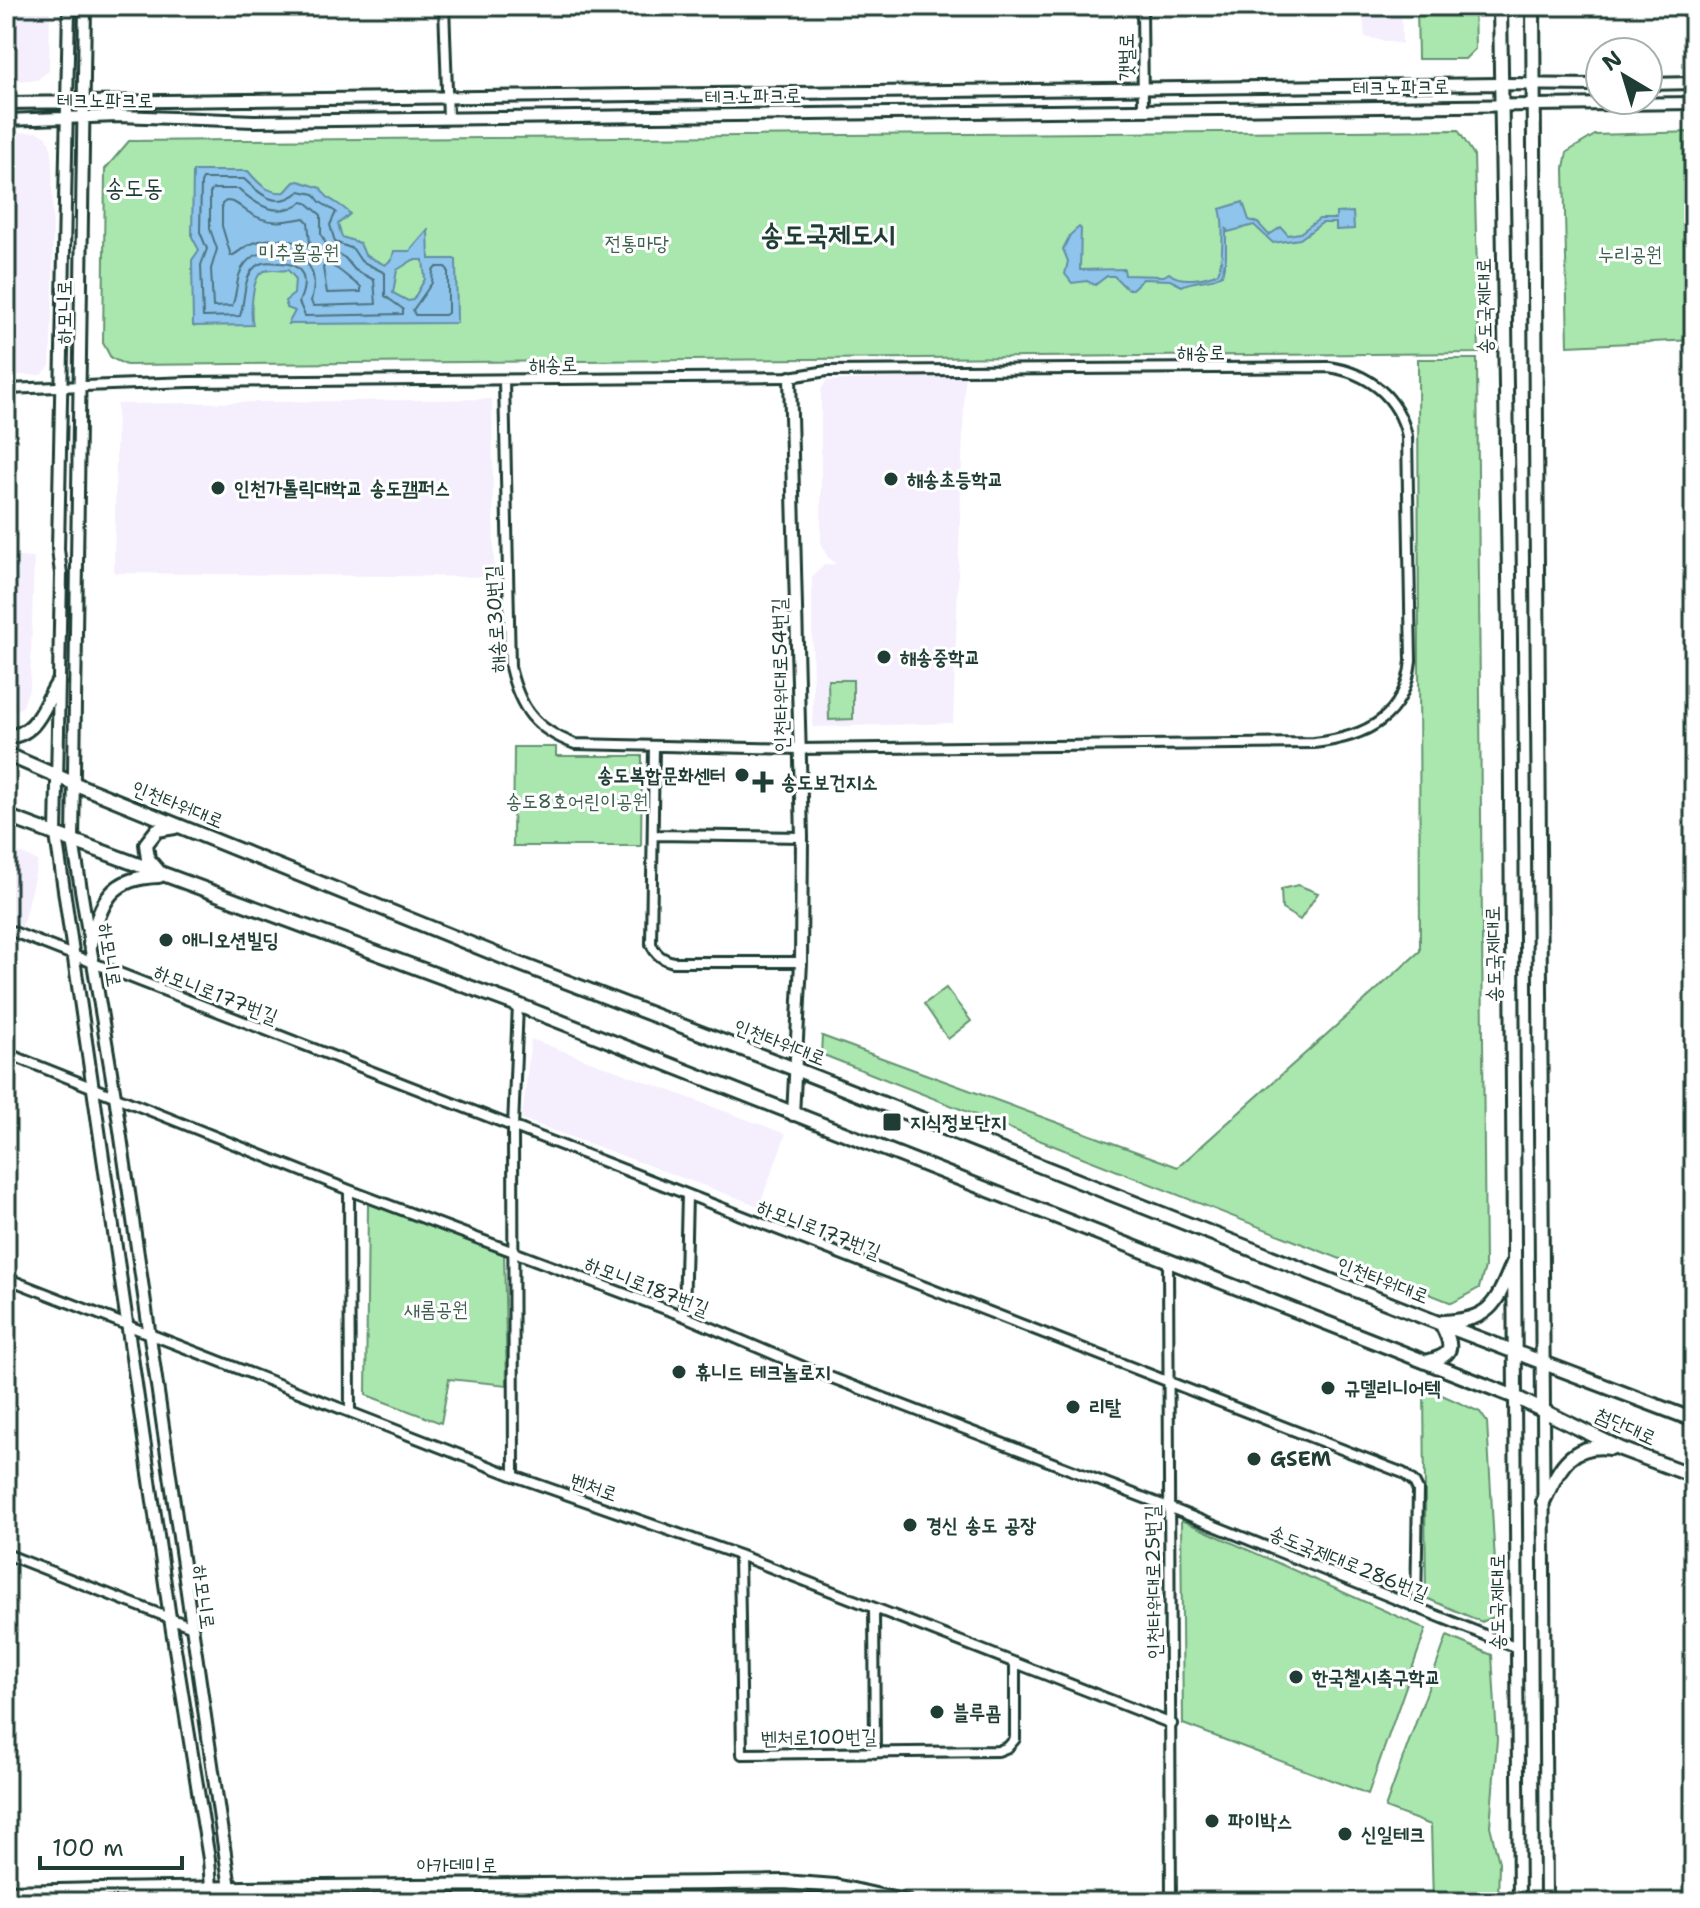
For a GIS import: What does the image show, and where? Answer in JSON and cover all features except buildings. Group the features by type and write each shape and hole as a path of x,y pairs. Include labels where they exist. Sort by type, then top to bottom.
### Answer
{"main road":[{"name":"송도국제대로","path":"1500,6 1510,640 1515,1397"},
{"path":"6,816 518,1005 1543,1410 1533,6"},
{"path":"6,737 15,736 38,721 57,684"},
{"name":"인천타워대로","path":"6,754 520,964 795,1069 1516,1354 1542,1361"},
{"path":"164,874 145,854 147,840 161,828 182,827"},
{"path":"90,944 100,908 110,893 139,876 164,874"},
{"path":"1426,1362 1443,1357 1450,1350 1450,1341 1439,1324 1463,1321 1490,1309 1498,1299 1515,1256"},
{"name":"첨단대로","path":"1542,1361 1694,1420"},
{"name":"첨단대로","path":"1543,1410 1621,1449 1694,1476"},
{"path":"1543,1502 1559,1469 1571,1456 1599,1446 1621,1449"},
{"name":"아카데미로","path":"6,1892 232,1895 444,1884 814,1883 907,1902"},
{"path":"742,1902 815,1902"}],"street":[{"name":"하모니로","path":"69,6 56,835 212,1895"},
{"name":"하모니로","path":"85,6 82,385 76,492 73,841 115,1096 190,1626 232,1895"},
{"path":"444,6 448,118"},
{"name":"갯벌로","path":"1142,6 1143,108"},
{"path":"1664,84 1694,83"},
{"name":"테크노파크로","path":"6,103 1584,85"},
{"name":"테크노파크로","path":"6,120 119,116 254,121 1694,103"},
{"name":"해송로","path":"6,389 63,389 82,385 790,377 827,371 1329,367 1363,376 1384,392 1404,424 1407,450 1409,672 1404,690 1394,706 1365,732 1346,739 1314,743 800,749"},
{"name":"인천타워대로54번길","path":"790,377 802,837 801,962 793,1115"},
{"name":"해송로30번길","path":"504,381 510,667 518,695 535,720 558,738 593,746 800,749"},
{"path":"654,747 651,944 660,957 673,962 801,962"},
{"path":"653,835 802,837"},
{"name":"하모니로177번길","path":"6,929 1403,1473 1418,1490 1416,1608"},
{"path":"514,1476 513,1127 518,1005"},
{"path":"6,1104 8,1054"},
{"name":"하모니로187번길","path":"8,1054 349,1190 684,1316 806,1368 1168,1507"},
{"path":"349,1190 350,1412"},
{"path":"684,1316 687,1195"},
{"name":"인천타워대로25번길","path":"1168,1262 1171,1902"},
{"name":"벤처로","path":"6,1278 514,1476 739,1555 1172,1724"},
{"name":"송도국제대로","path":"1515,1397 1519,1902"},
{"path":"1543,1410 1546,1902"},
{"name":"송도국제대로286번길","path":"1168,1507 1517,1648"},
{"path":"6,1554 190,1626"},
{"name":"벤처로100번길","path":"739,1555 742,1754 998,1751 1008,1747 1015,1739 1015,1663"},
{"path":"874,1608 875,1753"},
{"path":"814,1883 815,1902"}],"shaded area":[{"path":"6,6 50,6 49,71 37,80 6,81"},
{"path":"1362,6 1401,6 1402,44 1365,37"},
{"path":"38,132 47,137 52,151 50,366 41,375 6,375 6,133"},
{"path":"965,375 953,723 813,727 812,577 824,565 836,564 827,556 821,543 821,390 826,381"},
{"path":"492,399 494,577 114,573 117,404"},
{"path":"6,556 34,558 30,686 23,706 6,718"},
{"path":"6,847 38,861 22,927 6,920"},
{"path":"531,1039 786,1134 759,1206 522,1119"}],"green space":[{"path":"1417,6 1474,6 1475,49 1465,59 1418,59"},
{"name":"미추홀공원","path":"1458,130 1474,155 1479,353 126,365 111,358 103,343 105,169 129,141"},
{"name":"누리공원","path":"1694,132 1694,340 1568,346 1564,168 1567,152 1595,135"},
{"path":"1418,359 1477,359 1485,1267 1479,1288 1452,1303 821,1054 822,1036 1178,1167 1420,951"},
{"path":"828,680 853,680 853,719 829,720"},
{"name":"송도8호어린이공원","path":"514,747 556,747 556,756 642,756 641,846 513,846"},
{"path":"1298,885 1318,893 1300,920 1282,909 1281,889"},
{"path":"946,988 971,1021 948,1039 924,1004"},
{"name":"새롬공원","path":"368,1203 504,1253 507,1385 449,1379 441,1423 366,1395"},
{"path":"1424,1387 1480,1412 1487,1422 1498,1615 1482,1622 1426,1598"},
{"name":"한국첼시축구학교","path":"1181,1520 1426,1629 1368,1794 1183,1724"},
{"path":"1447,1636 1492,1655 1497,1739 1490,1826 1499,1862 1498,1902 1433,1902 1431,1825 1385,1808"}],"water":[{"path":"193,171 248,171 264,187 279,192 285,192 299,181 321,188 350,214 338,224 342,237 360,243 365,255 385,265 392,259 394,251 410,251 428,230 429,259 456,259 457,323 288,324 295,311 287,308 285,301 294,294 295,278 288,270 271,270 261,273 256,283 253,325 193,326 192,260 199,250 192,237","holes":["413,260 423,260 425,279 413,300 408,301 393,293 397,270"]},
{"path":"1243,202 1249,220 1258,223 1269,235 1281,227 1288,235 1300,233 1319,219 1336,219 1336,213 1353,212 1354,229 1336,230 1336,223 1322,223 1300,239 1273,243 1254,225 1228,232 1226,228 1226,258 1222,275 1182,286 1170,280 1143,279 1132,289 1127,289 1114,276 1107,276 1095,285 1087,281 1072,283 1065,274 1068,261 1063,249 1070,235 1079,227 1080,270 1124,269 1125,275 1164,276 1169,273 1186,279 1218,273 1222,241 1220,209"}],"place":[{"name":"해송초등학교","path":"891,479"},
{"name":"인천가톨릭대학교 송도캠퍼스","path":"218,488"},
{"name":"해송중학교","path":"884,657"},
{"name":"송도복합문화센터","path":"742,775"},
{"name":"송도보건지소","path":"763,782"},
{"name":"애니오션빌딩","path":"166,940"},
{"name":"지식정보단지","path":"892,1122"},
{"name":"휴니드 테크놀로지","path":"679,1372"},
{"name":"규델리니어텍","path":"1328,1388"},
{"name":"리탈","path":"1073,1407"},
{"name":"GSEM","path":"1254,1459"},
{"name":"경신 송도 공장","path":"910,1525"},
{"name":"한국첼시축구학교","path":"1296,1677"},
{"name":"블루콤","path":"937,1712"},
{"name":"파이박스","path":"1212,1821"},
{"name":"신일테크","path":"1345,1834"}],"district":[{"name":"송도동","path":"134,188"},
{"name":"송도국제도시","path":"828,234"}],"park label":[{"name":"전통마당","path":"637,243"}]}
